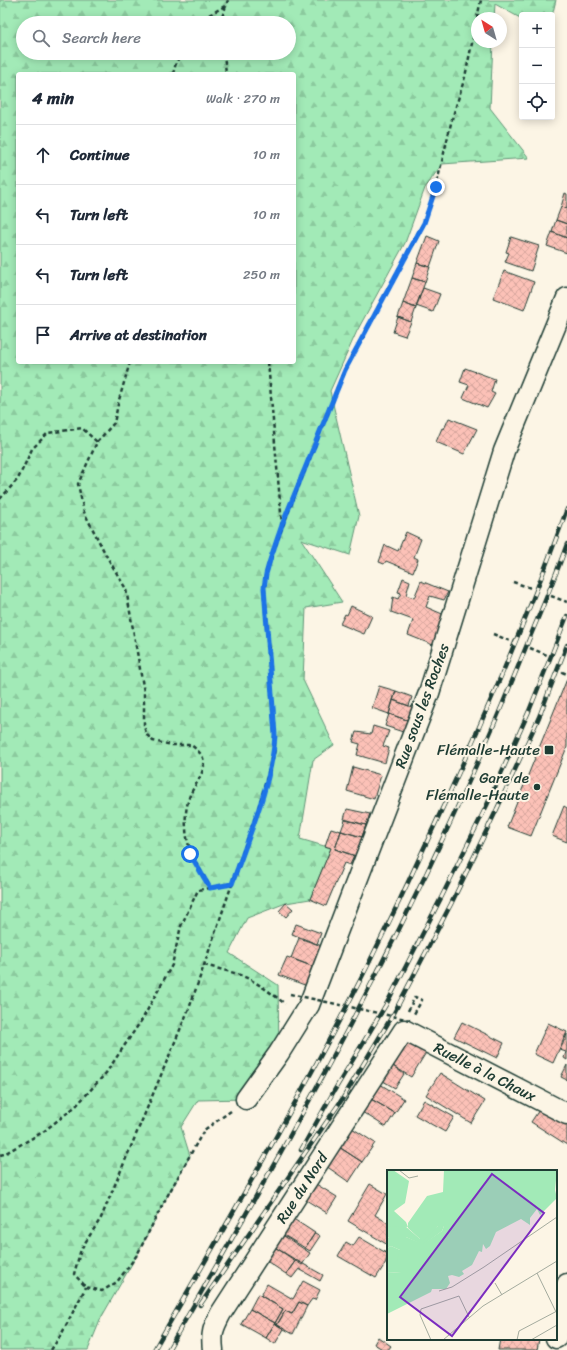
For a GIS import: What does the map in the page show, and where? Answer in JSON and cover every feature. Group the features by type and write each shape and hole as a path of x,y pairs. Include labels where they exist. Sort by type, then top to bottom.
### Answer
{"street":[{"name":"Rue sous les Roches","path":"246,1100 279,1053 309,1005 429,693 504,451 567,298"},
{"name":"Ruelle à la Chaux","path":"404,1023 567,1114"},
{"name":"Rue du Nord","path":"213,1350 211,1337 214,1325 221,1313 404,1023"},
{"path":"557,1333 567,1284"},
{"path":"553,1350 556,1340"}],"path":[{"path":"222,16 228,0"},
{"path":"478,12 481,0"},
{"path":"207,16 225,6"},
{"path":"246,1100 204,1130 164,1202 137,1255 117,1282 102,1291 86,1287 74,1274 81,1249 101,1218 190,1006 258,810 274,754 275,735 264,588 270,560 282,525 345,370 424,223 436,187 452,119 465,77 471,48"},
{"path":"174,72 178,60"},
{"path":"225,60 226,72"},
{"path":"129,364 114,423 97,442 78,484 84,512 107,557 126,589 144,692 144,727 147,735 153,741 172,745 191,745 203,756 204,765 190,796 186,810 186,830 190,854 210,888"},
{"path":"268,364 282,525"},
{"path":"0,500 18,479 32,449 48,433 82,428 97,442"},
{"path":"513,582 531,588"},
{"path":"551,596 567,602"},
{"path":"493,634 510,641"},
{"path":"530,648 547,655"},
{"path":"562,672 567,674"},
{"path":"0,1155 44,1132 76,1106 106,1073 143,1018 172,965 181,926 198,890 232,884"},
{"path":"204,965 249,979 286,1004"},
{"path":"290,994 410,1020 422,1000 415,997 404,1023"},
{"path":"51,1350 61,1335 86,1287"}],"green space":[{"path":"0,0 556,0 553,12 519,12 519,17 495,4 494,12 471,12 471,48 493,48 490,108 529,158 442,164 425,188 405,243 357,331 330,391 359,516 350,555 301,539 342,602 306,608 303,680 334,745 313,760 300,839 331,848 310,899 286,903 247,918 229,953 278,985 279,1053 246,1099 198,1100 181,1127 190,1156 164,1202 137,1255 101,1318 88,1350 0,1350"}],"building":[{"path":"565,193 567,194 567,209 561,207"},
{"path":"561,207 567,209 567,224 556,220"},
{"path":"556,220 567,224 567,238 552,232"},
{"path":"552,232 567,238 567,253 547,246"},
{"path":"427,236 439,241 430,267 417,263"},
{"path":"511,237 539,246 531,271 505,262 509,253 506,252"},
{"path":"417,263 430,267 425,282 412,278"},
{"path":"504,271 534,282 524,310 493,298"},
{"path":"412,278 425,282 416,308 403,303"},
{"path":"423,288 440,294 433,312 416,306"},
{"path":"403,303 416,308 411,322 398,317"},
{"path":"398,317 411,322 405,336 393,332"},
{"path":"465,368 495,379 491,392 495,394 487,408 463,398 469,385 460,382"},
{"path":"449,418 477,429 464,454 436,442 442,428 444,429"},
{"path":"406,532 421,539 414,557 418,559 413,572 386,561 384,564 379,562 385,545 398,551"},
{"path":"403,578 410,581 406,595 414,598 421,581 448,592 444,600 430,596 426,607 447,616 433,645 408,635 413,620 391,612 393,597 398,599 401,593 398,592"},
{"path":"351,606 372,616 364,634 340,624 345,614 347,615"},
{"name":"Gare de Flémalle-Haute","path":"567,679 567,747 531,836 507,827"},
{"path":"379,686 396,691 389,714 372,708"},
{"path":"396,691 412,697 409,706 393,700"},
{"path":"393,700 420,710 416,723 389,714"},
{"path":"389,714 416,723 412,735 385,726"},
{"path":"373,726 389,731 383,746 389,748 385,763 357,755 360,744 353,742 356,732 371,734"},
{"path":"353,767 381,775 374,799 347,791"},
{"path":"564,806 567,808 567,842 552,836"},
{"path":"347,809 370,814 366,825 344,819"},
{"path":"345,820 366,825 362,837 341,831"},
{"path":"331,828 341,831 335,849 354,856 350,865 344,863 326,906 310,899 331,848 325,846"},
{"path":"341,831 362,837 356,856 335,849"},
{"path":"286,903 293,909 286,917 279,911"},
{"path":"296,924 321,933 317,944 292,934"},
{"path":"299,938 322,946 314,967 291,958"},
{"path":"287,957 314,967 307,986 279,975"},
{"path":"462,1022 504,1043 497,1058 454,1037"},
{"path":"548,1023 567,1032 553,1063 534,1054"},
{"path":"567,1034 567,1060 564,1058 566,1052 560,1050"},
{"path":"412,1042 427,1051 411,1077 393,1066 407,1044"},
{"path":"567,1065 567,1080 561,1077"},
{"path":"393,1066 404,1074 395,1088 383,1081"},
{"path":"440,1073 485,1101 471,1123 426,1095"},
{"path":"380,1084 404,1099 395,1113 371,1099"},
{"path":"371,1099 395,1113 386,1127 362,1112"},
{"path":"424,1100 454,1117 445,1132 415,1115"},
{"path":"541,1107 567,1123 567,1145 531,1122"},
{"path":"352,1128 375,1143 362,1162 339,1147"},
{"path":"339,1147 362,1162 349,1182 326,1166"},
{"path":"316,1184 337,1197 327,1213 306,1200"},
{"path":"370,1184 387,1194 375,1215 387,1222 387,1244 348,1221"},
{"path":"292,1218 315,1233 305,1248 282,1234"},
{"path":"315,1233 320,1236 310,1251 305,1248"},
{"path":"281,1234 310,1253 302,1265 273,1246"},
{"path":"359,1237 387,1253 385,1264 376,1278 338,1256 346,1242 353,1246"},
{"path":"273,1246 296,1260 286,1274 265,1260"},
{"path":"296,1260 323,1275 320,1281 299,1269 292,1278 286,1274"},
{"path":"303,1281 320,1290 315,1300 312,1299 307,1306 299,1302 292,1314 285,1311 277,1325 275,1323 283,1309 261,1296 267,1284 293,1299"},
{"path":"258,1294 283,1309 275,1323 250,1309"},
{"path":"299,1302 307,1306 293,1334 277,1325 285,1311 292,1314"},
{"path":"250,1309 275,1323 266,1338 241,1324"},
{"path":"275,1323 284,1329 275,1344 266,1338"},
{"path":"378,1337 391,1346 388,1350 384,1350 374,1344"},
{"path":"500,1340 539,1340 537,1350 498,1350"}],"railway":[{"path":"154,1350 290,1112 367,967 449,795 485,714 536,592 567,509"},
{"path":"168,1350 322,1078 392,943 434,857 474,769 567,544"},
{"path":"301,1150 334,1091 387,1003 441,898 487,805 529,711 567,616"},
{"path":"200,1305 343,1098 394,1013 451,904 497,809 539,717 567,645"}],"place":[{"name":"Flémalle-Haute","path":"549,750"},
{"name":"Gare de Flémalle-Haute","path":"537,787"}],"route":[{"path":"190,854 210,888 232,884 258,810 274,754 275,735 264,588 270,560 282,525 345,370 424,223 436,187"}]}
